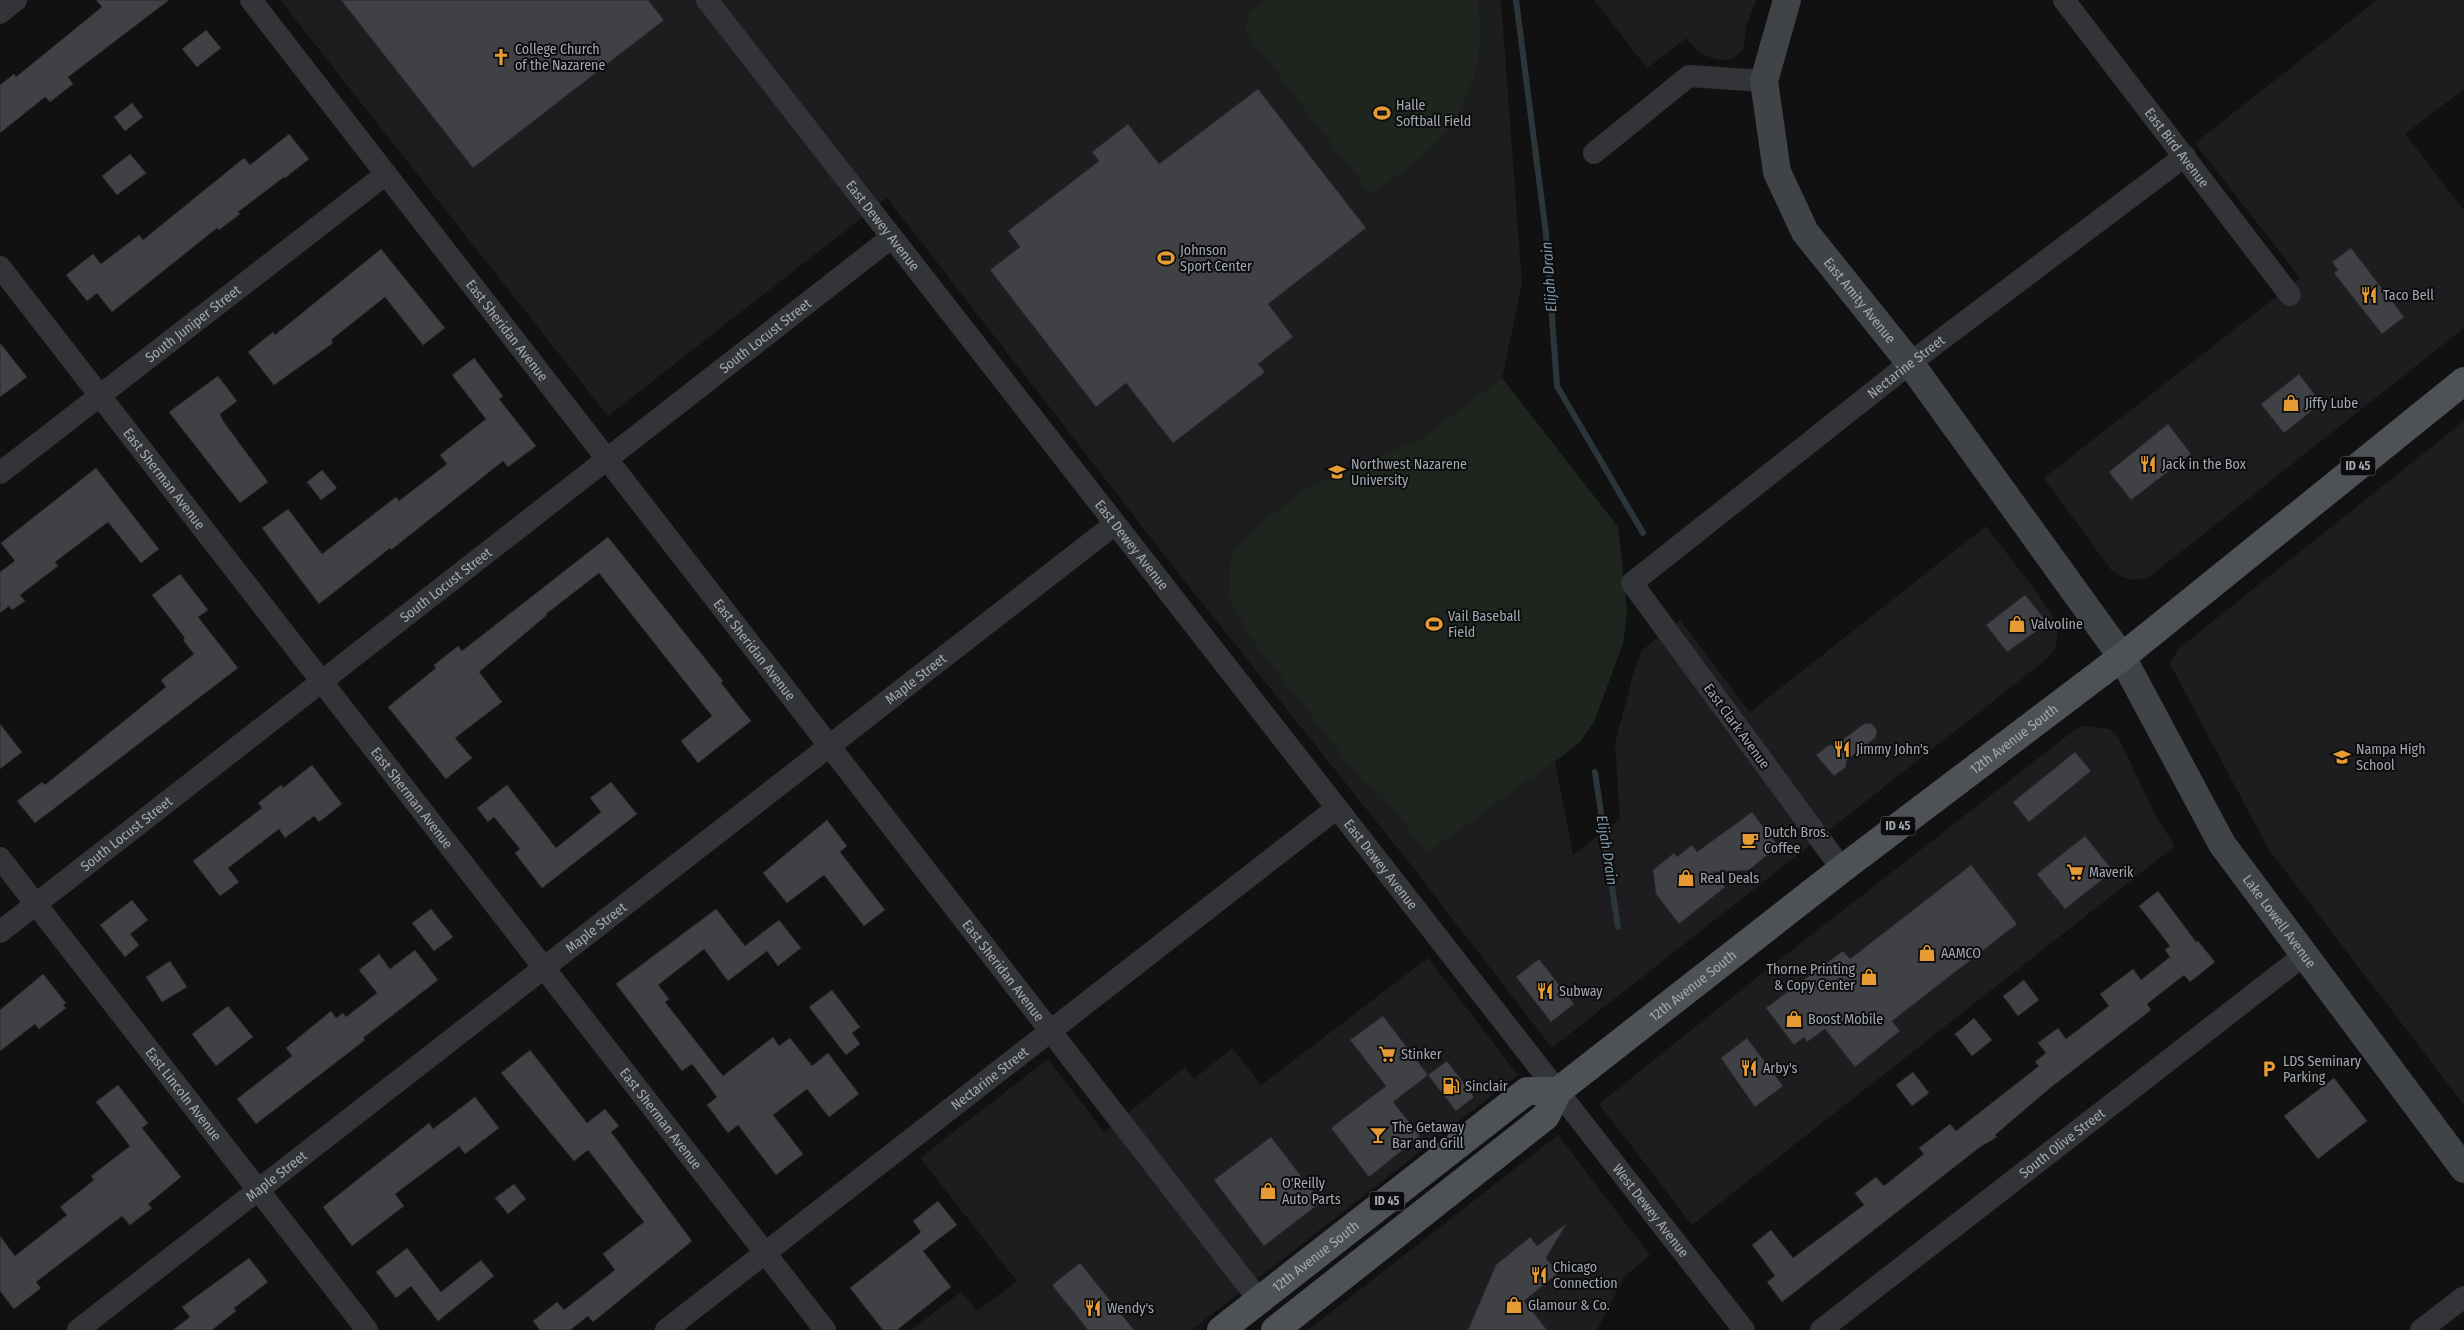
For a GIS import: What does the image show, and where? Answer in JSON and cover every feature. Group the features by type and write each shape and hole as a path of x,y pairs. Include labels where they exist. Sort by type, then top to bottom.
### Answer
{"main road":[{"path":"1764,81 1787,0"},
{"name":"East Amity Avenue","path":"1764,81 1777,172 1805,232 1910,363 2122,657"},
{"name":"12th Avenue South","path":"1279,1327 1546,1116 1558,1091 1842,869 2122,657 2464,381"},
{"name":"Lake Lowell Avenue","path":"2122,657 2222,844 2303,956 2368,1039 2464,1170"},
{"name":"12th Avenue South","path":"1221,1330 1251,1314 1369,1215 1527,1091 1558,1091"},
{"path":"1279,1327 1284,1311 1294,1295 1364,1238 1370,1226 1369,1215"}],"street":[{"path":"0,13 16,0"},
{"name":"East Sheridan Avenue","path":"251,0 1050,1031 1251,1314"},
{"name":"East Dewey Avenue","path":"707,0 1558,1091"},
{"name":"East Bird Avenue","path":"2064,0 2290,295"},
{"path":"1594,153 1689,76 1764,81"},
{"name":"Nectarine Street","path":"1632,583 1910,363 2185,156"},
{"name":"South Juniper Street","path":"0,473 386,174"},
{"name":"South Locust Street","path":"0,932 892,237"},
{"name":"East Sherman Avenue","path":"0,268 825,1330"},
{"name":"Maple Street","path":"78,1330 1115,524"},
{"name":"East Clark Avenue","path":"1632,583 1842,869"},
{"name":"Nectarine Street","path":"666,1330 1337,808"},
{"name":"East Lincoln Avenue","path":"0,858 367,1330"},
{"name":"South Olive Street","path":"1820,1330 2303,956"},
{"name":"West Dewey Avenue","path":"1558,1091 1744,1330"},
{"path":"2422,1330 2464,1297"}],"shaded area":[{"name":"Northwest Nazarene University","path":"280,0 1501,0 1522,284 1502,378 1618,527 1627,612 1623,643 1594,722 1578,744 1555,762 1573,855 1620,819 1615,743 1633,675 1641,651 1680,620 1750,712 1986,526 2053,616 2058,627 2056,648 2048,658 1552,1048 1411,865 1186,583 887,198 608,416"},
{"name":"Halle Softball Field","path":"1264,0 1477,0 1480,38 1474,76 1468,94 1449,128 1437,142 1413,163 1371,195 1246,32 1248,13"},
{"path":"1594,0 1756,0 1746,27 1744,48 1733,59 1718,60 1699,53 1686,38 1647,68"},
{"path":"2377,0 2464,0 2464,89 2405,134 2464,210 2464,328 2148,578 2133,580 2120,576 2111,570 2044,478 2300,278 2195,143"},
{"name":"Vail Baseball Field","path":"1502,378 1618,527 1627,612 1623,643 1594,722 1578,744 1427,853 1382,794 1362,781 1250,636 1228,597 1232,551 1265,521 1307,488 1424,438"},
{"name":"Nampa High School","path":"2464,421 2464,1105 2269,850 2170,664 2178,649"},
{"path":"2084,726 2110,729 2118,737 2156,816 2175,846 1692,1225 1599,1104 1775,963 2077,728"},
{"path":"1428,958 1518,1075 1192,1330 911,1330 961,1292 977,1311 1017,1281 920,1158 1048,1059 1104,1132 1185,1067 1194,1079 1232,1048 1261,1085"},
{"path":"1558,1135 1650,1255 1625,1276 1597,1330 1308,1330"}],"building":[{"path":"96,0 169,0 68,77 73,84 50,102 45,97 0,133 0,85 14,74 16,77 102,7"},
{"name":"College Church of the Nazarene","path":"341,0 648,0 664,20 473,168"},
{"path":"206,30 221,48 197,67 182,49"},
{"name":"Johnson Sport Center","path":"1258,89 1366,228 1268,304 1293,337 1258,364 1265,372 1173,443 1126,383 1096,407 990,270 1020,247 1008,231 1099,161 1092,152 1128,124 1159,164"},
{"path":"132,103 143,117 125,131 114,117"},
{"path":"289,134 309,159 238,212 240,214 219,230 217,228 112,312 97,293 87,301 66,275 93,254 101,264 139,235 143,240 244,158 250,165"},
{"path":"130,154 146,173 117,195 102,176"},
{"name":"Taco Bell","path":"2351,248 2404,317 2382,334 2334,273 2338,270 2332,262"},
{"path":"381,249 445,328 423,345 385,297 331,340 333,343 274,385 248,352 273,332 275,335"},
{"path":"0,343 27,377 0,397"},
{"path":"474,358 503,396 499,399 536,446 508,467 503,461 391,550 390,548 319,604 262,528 288,509 322,554 396,497 399,501 447,464 440,455 486,419 452,375"},
{"name":"Jiffy Lube","path":"2299,374 2321,403 2284,433 2261,404"},
{"path":"218,376 237,401 220,414 223,421 268,482 240,503 169,412"},
{"name":"Jack in the Box","path":"2168,424 2191,454 2131,500 2109,472"},
{"path":"96,468 159,549 141,563 108,522 55,562 58,566 20,595 25,601 12,610 9,606 0,613 0,572 15,561 1,543"},
{"path":"322,470 337,488 321,500 307,482"},
{"path":"608,537 723,681 721,683 751,721 698,763 681,741 712,716 599,573 546,614 479,672 502,702 455,738 472,758 446,779 388,707 436,668 434,665 458,646 462,651"},
{"path":"180,574 208,610 198,617 238,668 35,823 17,801 42,782 45,785 166,687 161,680 194,654 183,640 185,638 152,595"},
{"name":"Valvoline","path":"2025,595 2048,623 2007,652 1986,625"},
{"name":"Jimmy John's","path":"1871,723 1877,730 1876,737 1846,761 1846,767 1834,776 1816,755 1829,745 1834,746 1864,724"},
{"path":"0,724 22,752 0,769"},
{"path":"2075,752 2091,771 2029,822 2013,802"},
{"path":"312,765 342,804 319,822 314,816 285,838 279,829 228,868 239,882 220,896 193,861 262,808 258,803 281,785 283,788"},
{"path":"611,782 637,814 542,888 515,853 520,849 494,817 488,822 477,808 507,785 556,848 601,812 590,798"},
{"path":"1752,812 1778,846 1749,870 1713,872 1725,887 1679,924 1656,894 1653,870 1674,853 1677,857 1692,845 1697,852"},
{"path":"827,820 847,846 840,852 885,910 864,926 824,875 787,903 763,873"},
{"name":"Maverik","path":"2085,836 2113,871 2065,909 2037,874"},
{"path":"1971,865 2017,924 1892,1021 1900,1031 1855,1067 1825,1029 1807,1042 1804,1037 1794,1045 1766,1008 1843,951 1850,959"},
{"path":"2158,891 2196,942 2198,941 2215,962 2190,982 2184,975 2147,1004 2151,1010 2050,1088 1995,1135 1997,1137 1980,1147 1782,1302 1767,1282 1775,1276 1752,1245 1771,1230 1793,1258 1864,1205 1855,1193 1876,1177 1884,1186 1924,1154 1919,1148 1950,1124 1956,1131 2039,1066 2035,1062 2046,1053 2038,1043 2058,1028 2066,1039 2109,1006 2100,994 2133,969 2141,980 2170,957 2165,950 2170,946 2139,906"},
{"path":"132,900 148,920 130,934 139,945 125,957 100,925"},
{"path":"431,909 453,937 434,951 412,923"},
{"path":"716,909 745,946 779,920 801,948 778,966 767,951 728,981 704,949 658,985 669,999 665,1002 723,1076 773,1037 779,1046 790,1038 812,1066 828,1053 859,1094 829,1117 807,1089 773,1115 803,1154 776,1175 738,1125 728,1133 707,1105 717,1097 692,1064 682,1071 616,984"},
{"path":"415,950 438,980 363,1038 365,1040 256,1124 237,1099 292,1056 286,1048 331,1011 336,1018 343,1013 346,1017 377,993 359,970 379,954 390,969"},
{"name":"Subway","path":"1539,959 1574,1004 1551,1022 1516,977"},
{"path":"170,961 187,987 162,1002 146,977"},
{"path":"43,974 66,1003 63,1005 66,1008 39,1029 35,1024 0,1051 0,1010"},
{"path":"2024,980 2039,1000 2018,1016 2003,996"},
{"path":"832,990 860,1027 852,1033 860,1044 846,1055 809,1007"},
{"path":"228,1006 253,1037 216,1066 192,1034"},
{"path":"1383,1016 1428,1075 1393,1102 1420,1136 1369,1177 1331,1128 1386,1086 1350,1040"},
{"path":"1974,1018 1992,1040 1972,1056 1955,1034"},
{"name":"Arby's","path":"1747,1038 1783,1086 1755,1107 1721,1058"},
{"path":"530,1050 587,1123 605,1109 619,1126 611,1132 692,1241 593,1322 588,1316 570,1330 540,1330 533,1321 557,1302 564,1310 615,1270 603,1254 644,1222 588,1150 574,1161 501,1073"},
{"name":"Sinclair","path":"1447,1061 1474,1097 1456,1111 1428,1075"},
{"path":"1913,1072 1929,1093 1912,1106 1896,1085"},
{"path":"2334,1078 2367,1121 2318,1159 2284,1116"},
{"path":"118,1085 148,1123 142,1128 181,1177 148,1204 152,1208 130,1225 122,1216 36,1282 41,1288 14,1309 0,1291 0,1236 15,1256 67,1215 60,1207 94,1180 91,1176 130,1146 96,1102"},
{"path":"475,1097 499,1128 465,1154 459,1146 395,1194 404,1206 352,1246 323,1207 429,1123 433,1129"},
{"name":"O'Reilly Auto Parts","path":"1271,1137 1321,1202 1264,1246 1214,1180"},
{"path":"514,1184 526,1199 508,1214 495,1198"},
{"path":"938,1201 957,1225 923,1251 951,1287 897,1330 883,1330 850,1288 921,1232 913,1221"},
{"path":"1566,1224 1546,1258 1558,1273 1524,1301 1547,1330 1468,1330 1496,1265 1530,1237 1537,1246"},
{"path":"407,1248 441,1292 481,1260 494,1276 438,1321 411,1286 396,1298 376,1272"},
{"path":"249,1258 268,1282 234,1308 236,1311 212,1330 173,1330 190,1317 182,1307"},
{"name":"Wendy's","path":"1080,1263 1134,1330 1088,1330 1052,1285"}],"waterway":[{"name":"Elijah Drain","path":"1516,0 1546,234 1557,386 1643,533"},
{"name":"Elijah Drain","path":"1595,772 1618,927"}],"place":[{"name":"College Church of the Nazarene","path":"501,57"},
{"name":"Halle Softball Field","path":"1382,113"},
{"name":"Johnson Sport Center","path":"1166,258"},
{"name":"Taco Bell","path":"2369,295"},
{"name":"Jiffy Lube","path":"2291,403"},
{"name":"Jack in the Box","path":"2148,464"},
{"name":"Northwest Nazarene University","path":"1337,472"},
{"name":"Vail Baseball Field","path":"1434,624"},
{"name":"Valvoline","path":"2017,624"},
{"name":"Jimmy John's","path":"1842,749"},
{"name":"Nampa High School","path":"2342,757"},
{"name":"Dutch Bros. Coffee","path":"1750,840"},
{"name":"Maverik","path":"2075,872"},
{"name":"Real Deals","path":"1686,878"},
{"name":"AAMCO","path":"1927,953"},
{"name":"Thorne Printing & Copy Center","path":"1869,977"},
{"name":"Subway","path":"1545,991"},
{"name":"Boost Mobile","path":"1794,1019"},
{"name":"Stinker","path":"1387,1054"},
{"name":"Arby's","path":"1749,1068"},
{"name":"LDS Seminary Parking","path":"2269,1069"},
{"name":"Sinclair","path":"1451,1086"},
{"name":"The Getaway Bar and Grill","path":"1378,1135"},
{"name":"O'Reilly Auto Parts","path":"1268,1191"},
{"name":"Chicago Connection","path":"1539,1275"},
{"name":"Glamour & Co.","path":"1514,1305"},
{"name":"Wendy's","path":"1093,1308"}]}
